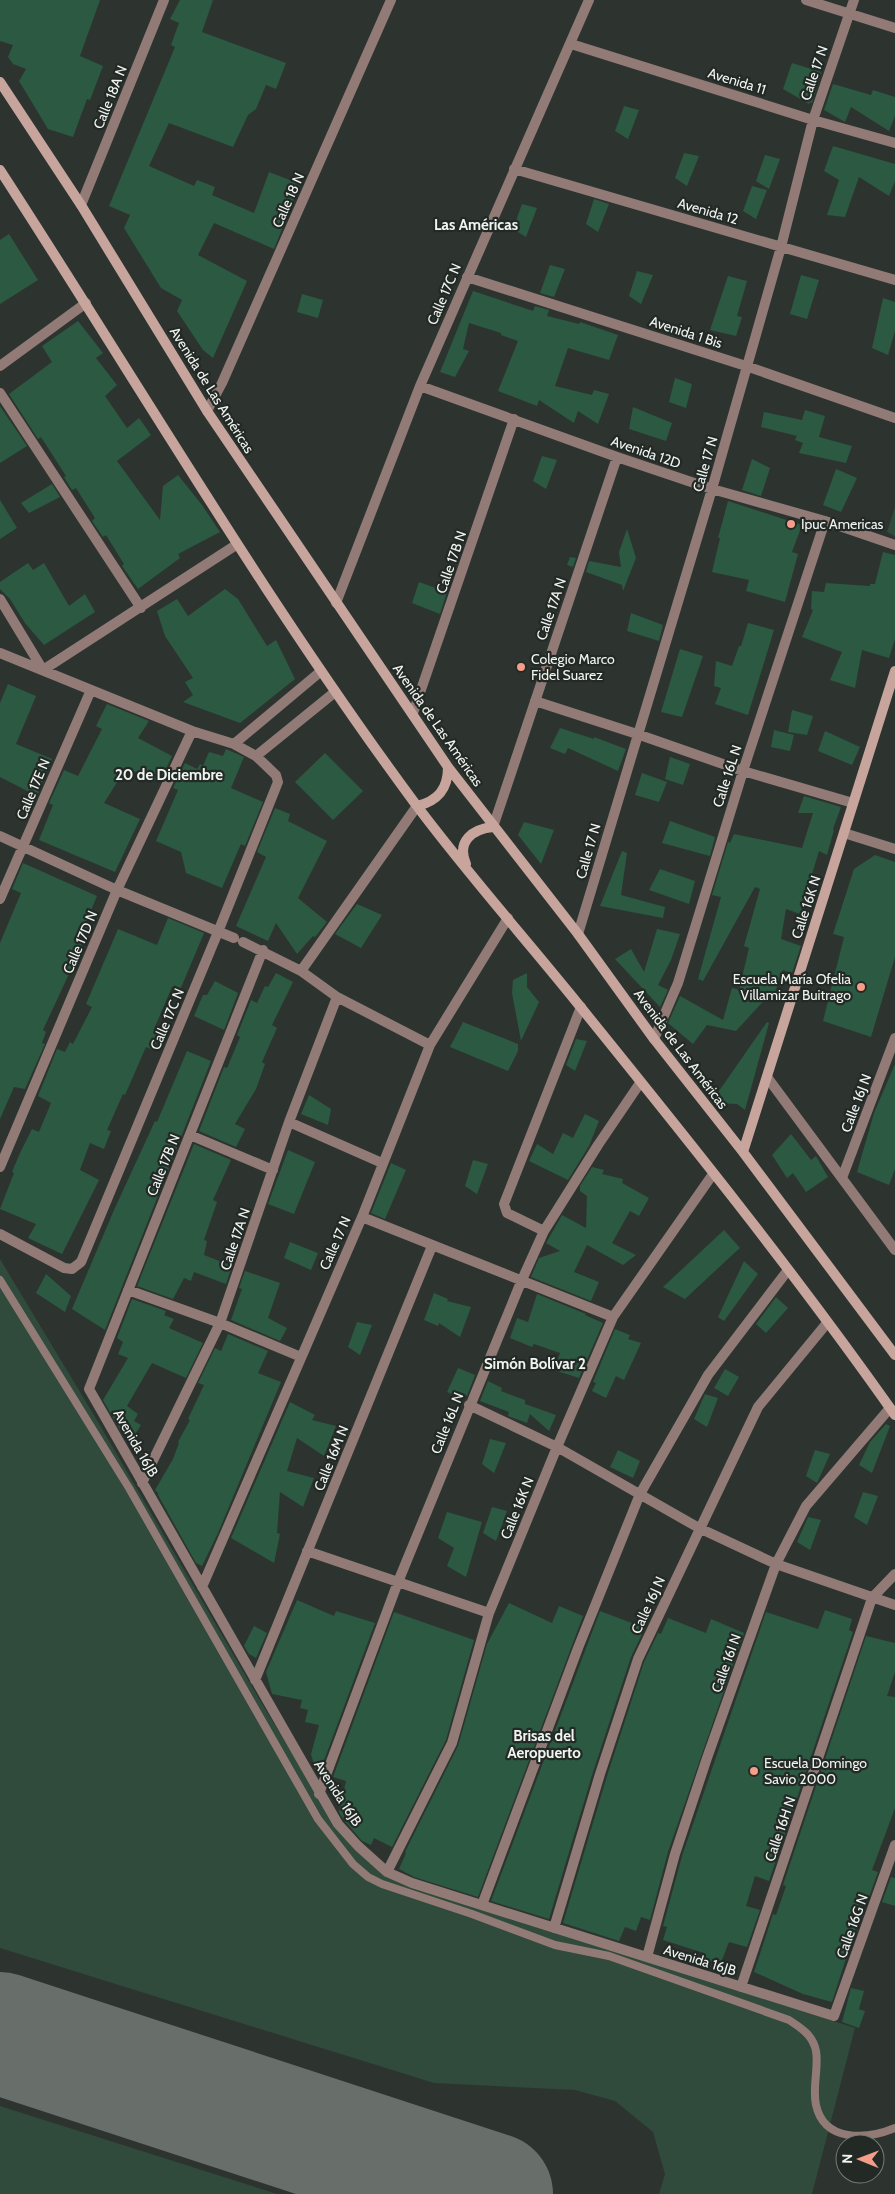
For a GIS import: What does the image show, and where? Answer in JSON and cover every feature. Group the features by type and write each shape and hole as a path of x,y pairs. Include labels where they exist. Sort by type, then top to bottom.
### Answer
{"main road":[{"name":"Avenida de Las Américas","path":"0,82 81,205 207,411 448,767 578,934 654,1038 743,1152 895,1355"},
{"path":"0,170 86,303 236,545 334,692 416,806 581,1007 713,1174 788,1270 892,1412"},
{"name":"Calle 16K N","path":"743,1152 853,804 892,693 895,671"},
{"path":"416,806 427,803 440,793 448,778 448,767"},
{"path":"468,869 463,858 464,846 470,834 481,828 493,827"}],"street":[{"name":"Calle 18A N","path":"81,205 164,0"},
{"name":"Calle 18 N","path":"207,411 222,383 391,0"},
{"name":"Calle 17C N","path":"336,603 420,386 466,277 589,0"},
{"path":"806,0 895,28"},
{"name":"Calle 17 N","path":"578,934 712,489 781,247 813,120 854,0"},
{"name":"Avenida 11","path":"571,44 813,120 895,143"},
{"name":"Avenida 12","path":"514,169 895,280"},
{"name":"Avenida 1 Bis","path":"466,277 746,366 895,418"},
{"path":"0,366 86,303"},
{"name":"Avenida 12D","path":"420,386 712,489 825,521 895,544"},
{"path":"0,393 140,608"},
{"name":"Calle 17B N","path":"413,713 514,420"},
{"name":"Calle 17A N","path":"493,827 617,457"},
{"name":"Calle 16L N","path":"654,1038 678,983 743,771 825,521"},
{"path":"43,670 236,545"},
{"path":"0,599 43,670"},
{"path":"0,653 192,731 234,744 256,756 334,692"},
{"path":"234,744 320,672"},
{"name":"Calle 17E N","path":"0,899 91,690"},
{"path":"535,701 743,771 853,804"},
{"name":"Calle 17D N","path":"0,1167 117,890 192,731"},
{"name":"Calle 17C N","path":"0,1234 64,1268 72,1269 81,1262 278,782 276,775 256,756"},
{"path":"301,971 416,806"},
{"path":"844,832 895,849"},
{"path":"0,836 117,890 263,950 301,971 337,997 430,1046"},
{"name":"Calle 17 N","path":"202,1587 300,1357 362,1218 382,1163 430,1046 508,918"},
{"name":"Calle 17B N","path":"89,1389 263,950"},
{"name":"Calle 17A N","path":"142,1483 220,1324 289,1122 337,997"},
{"path":"544,1231 507,1213 504,1204 581,1007"},
{"name":"Calle 16J N","path":"842,1178 895,1038"},
{"path":"767,1077 895,1250"},
{"name":"Calle 16L N","path":"320,1794 398,1582 521,1282 544,1231 640,1082"},
{"path":"289,1122 382,1163"},
{"path":"190,1135 273,1170"},
{"name":"Calle 16K N","path":"387,1872 452,1743 489,1613 613,1317 713,1174"},
{"path":"362,1218 613,1317"},
{"name":"Calle 16M N","path":"255,1680 432,1246"},
{"path":"482,1905 578,1648 640,1494 708,1375 788,1270"},
{"path":"128,1290 220,1324 300,1357"},
{"name":"Calle 16J N","path":"554,1928 600,1774 638,1659 758,1407 827,1323"},
{"name":"Avenida 16JB","path":"89,1389 338,1824 358,1846 387,1872 412,1883 834,2016"},
{"path":"469,1406 557,1447 699,1528 776,1564 895,1605"},
{"name":"Calle 16I N","path":"647,1957 675,1854 776,1564 806,1506 892,1412"},
{"path":"307,1551 489,1613"},
{"name":"Calle 16H N","path":"741,1987 872,1598 895,1574"},
{"name":"Calle 16G N","path":"834,2016 895,1845"}],"lane":[{"path":"0,1280 129,1488 318,1819 353,1864 368,1877 399,1891 472,1914 555,1945 608,1956 789,2020 807,2032 816,2050 815,2104 825,2125 837,2132 851,2136 867,2136 895,2128"}],"green space":[{"path":"895,507 895,536 887,532"},
{"path":"0,1259 98,1422 268,1714 340,1831 386,1875 855,2028 812,2194 659,2194 665,2174 653,2132 615,2101 575,2090 434,2083 0,1948"},
{"path":"0,2106 277,2194 0,2194"}],"building":[{"path":"0,0 100,0 80,56 103,66 90,100 87,99 73,137 48,129 19,81 26,69 13,64 8,57 13,45 0,41"},
{"path":"180,0 213,0 202,32 286,63 276,89 266,85 256,109 248,115 233,147 169,123 149,166 194,186 197,180 215,187 212,195 254,213 269,172 300,184 274,249 214,223 198,255 247,281 213,358 203,350 177,311 182,300 161,288 124,228 130,215 109,206 175,47 171,45 179,23 170,19"},
{"path":"792,63 821,72 812,103 810,102 809,104 783,89"},
{"path":"833,84 871,95 873,90 895,97 895,116 889,131 851,107 845,122 824,110"},
{"path":"624,106 639,110 628,139 615,131"},
{"path":"833,146 895,164 895,181 889,196 859,177 845,217 827,215 839,180 824,171"},
{"path":"684,153 699,156 687,186 675,178"},
{"path":"765,155 780,159 769,189 756,181"},
{"path":"752,186 767,190 756,219 743,211"},
{"path":"594,199 609,204 598,232 586,224"},
{"path":"522,204 537,208 526,237 513,229"},
{"path":"9,234 38,280 0,304 0,240"},
{"path":"550,265 565,269 554,297 540,293"},
{"path":"637,271 653,275 641,304 629,296"},
{"path":"801,275 819,280 807,319 790,314"},
{"path":"728,276 747,281 737,316 742,317 736,336 710,330"},
{"path":"473,291 533,311 535,306 549,310 547,316 579,324 580,322 618,335 609,360 568,348 555,386 592,395 594,390 609,394 598,424 578,411 574,423 539,400 537,406 498,391 518,341 501,335 501,333 469,323 463,349 469,351 455,377 440,372"},
{"path":"302,294 323,300 318,318 297,312"},
{"path":"883,298 895,302 895,331 888,355 872,348"},
{"path":"78,321 103,353 96,358 117,385 105,396 127,428 139,418 151,435 117,461 160,520 163,486 178,475 202,505 220,532 178,554 180,558 138,589 122,566 124,564 106,535 103,537 92,521 95,518 76,488 72,490 64,477 66,476 41,437 38,439 9,394 52,362 42,346"},
{"path":"675,378 692,384 686,408 669,402"},
{"path":"0,406 27,446 0,463"},
{"path":"633,407 672,423 666,441 629,429"},
{"path":"805,410 825,416 819,437 852,446 846,463 799,453 803,443 795,440 797,436 761,427 764,412 802,420"},
{"path":"542,456 557,460 546,489 533,481"},
{"path":"752,459 770,468 761,496 742,490"},
{"path":"836,469 857,478 841,512 823,505"},
{"path":"52,484 60,497 29,513 21,503"},
{"path":"0,500 17,528 0,539"},
{"path":"728,501 802,525 792,552 798,554 785,602 746,591 749,580 712,572 720,538 718,538"},
{"path":"627,529 636,558 623,591 622,585 586,572 589,561 621,567 619,552"},
{"path":"883,552 895,555 895,639 889,658 862,650 855,688 830,680 842,652 802,637 813,610 811,609 812,591 824,592 826,583 870,586 870,584 875,584"},
{"path":"570,557 576,558 573,567 567,565"},
{"path":"28,563 33,570 44,563 69,606 85,594 95,612 44,645 25,623 10,599 0,589 0,582"},
{"path":"419,582 447,592 440,614 412,603"},
{"path":"225,589 238,599 267,646 276,640 295,679 240,723 183,702 193,695 185,682 193,678 165,636 157,611 177,599 188,616"},
{"path":"631,613 663,625 659,641 627,631"},
{"path":"748,623 774,630 748,715 715,704 721,688 714,686 716,661 732,666"},
{"path":"680,649 703,656 682,717 661,712"},
{"path":"8,684 36,696 16,744 52,759 37,796 0,777 0,703"},
{"path":"107,704 149,721 138,738 172,756 160,782 126,768 104,803 140,819 115,872 39,840 53,805 49,803 64,770 78,776 102,729 96,726"},
{"path":"792,710 813,716 807,735 788,732"},
{"path":"560,728 594,739 594,737 626,749 618,771 568,748 565,754 550,748"},
{"path":"774,730 794,735 790,751 771,747"},
{"path":"825,731 860,747 852,765 818,751"},
{"path":"226,749 244,757 231,788 263,802 245,846 241,844 222,888 186,873 181,852 156,841 178,790 173,788 185,763 197,769 200,764 203,766 209,752 223,756"},
{"path":"325,753 363,791 333,820 295,782"},
{"path":"670,757 690,764 683,785 665,779"},
{"path":"642,773 667,782 659,802 635,795"},
{"path":"804,796 841,807 833,829 827,855 819,851 800,914 786,909 781,939 801,946 792,973 783,970 774,995 771,993 736,1031 707,1025 693,1044 668,1023 680,996 723,1020 732,988 739,990 749,948 744,946 760,889 755,887 703,981 698,979 721,897 712,895 728,842 730,843 734,834 802,848 813,813 798,813"},
{"path":"275,808 290,814 288,821 327,841 298,898 327,922 315,937 313,936 297,954 276,923 268,941 236,926 266,857 257,852"},
{"path":"670,821 715,837 710,856 662,843"},
{"path":"524,822 554,830 541,864 518,835"},
{"path":"622,851 627,853 621,895 665,907 663,918 600,906"},
{"path":"875,855 895,862 895,957 871,1037 823,1021 844,937 833,934 854,869"},
{"path":"23,863 97,896 85,925 89,927 43,1030 46,1032 42,1043 45,1044 25,1089 14,1087 0,1119 0,943 21,893 12,889"},
{"path":"660,869 695,881 689,904 649,890"},
{"path":"357,904 382,915 361,948 335,934"},
{"path":"168,918 204,933 180,990 172,987 154,1029 161,1031 153,1050 146,1047 125,1095 123,1094 107,1130 111,1131 104,1149 90,1143 80,1170 99,1180 62,1254 28,1238 36,1224 0,1209 20,1153 32,1129 39,1132 51,1103 38,1096 57,1049 65,1052 70,1042 73,1044 92,1007 86,1004 118,929 157,945"},
{"path":"657,929 680,934 671,960 658,985 668,990 660,1007 615,959 631,949 644,972"},
{"path":"276,973 293,982 272,1025 277,1028 262,1062 265,1064 256,1089 235,1124 245,1129 236,1147 199,1131 224,1067 227,1068 240,1037 237,1035 251,1000 257,1003 265,986 268,987"},
{"path":"527,973 527,987 539,1002 521,1041 512,993 513,980"},
{"path":"215,981 238,993 224,1030 194,1016 203,995 207,995"},
{"path":"463,1022 518,1044 518,1051 508,1071 450,1047"},
{"path":"767,1022 769,1023 745,1110 737,1104 713,1103 712,1101"},
{"path":"576,1039 587,1041 575,1071 566,1065"},
{"path":"187,1051 211,1061 105,1330 72,1309 114,1210 155,1121 157,1122"},
{"path":"895,1064 895,1169 889,1185 857,1172 874,1113"},
{"path":"309,1095 331,1109 328,1125 301,1114"},
{"path":"585,1114 599,1121 589,1146 568,1180 529,1161 537,1144 553,1154 563,1133 573,1138"},
{"path":"791,1134 811,1160 816,1156 828,1177 806,1192 793,1173 787,1178 772,1155"},
{"path":"194,1144 231,1160 213,1200 217,1202 204,1240 207,1241 204,1255 232,1266 226,1284 194,1272 191,1281 184,1278 173,1299 137,1286"},
{"path":"288,1150 315,1162 294,1214 268,1204"},
{"path":"473,1160 488,1164 477,1194 465,1186"},
{"path":"391,1163 406,1170 385,1219 371,1213"},
{"path":"592,1167 604,1170 602,1174 623,1179 622,1183 649,1198 639,1216 630,1211 612,1243 636,1255 623,1265 587,1245 574,1272 599,1282 591,1301 531,1277 539,1258 560,1251 546,1243 562,1215 586,1228 587,1196 580,1191 580,1186"},
{"path":"724,1230 740,1248 685,1299 663,1287"},
{"path":"290,1242 318,1253 311,1270 284,1258"},
{"path":"744,1261 758,1274 724,1321 718,1317"},
{"path":"245,1271 280,1283 268,1318 287,1328 280,1341 231,1320 242,1289 239,1288"},
{"path":"46,1274 71,1296 65,1312 36,1293"},
{"path":"434,1293 448,1299 447,1301 471,1307 460,1337 439,1323 438,1326 424,1320"},
{"path":"537,1294 603,1323 579,1378 554,1370 560,1353 534,1344 532,1347 510,1338 517,1318 528,1322"},
{"path":"776,1297 788,1308 766,1333 756,1324"},
{"path":"132,1299 166,1311 164,1315 174,1319 169,1328 203,1343 186,1378 152,1363 127,1406 138,1414 134,1421 141,1425 130,1442 123,1435 103,1400 128,1358 118,1354 123,1342 117,1338"},
{"path":"357,1322 372,1325 360,1355 348,1347"},
{"path":"615,1329 630,1335 628,1339 641,1343 624,1380 616,1376 606,1398 592,1391 596,1383 593,1382"},
{"path":"228,1334 268,1351 258,1373 281,1382 218,1533 202,1566 196,1563 155,1490 173,1459 178,1442 190,1420 188,1419 204,1385 198,1383 215,1348 221,1351"},
{"path":"458,1368 475,1375 467,1396 463,1395 462,1398 447,1392"},
{"path":"725,1369 739,1377 728,1396 714,1388"},
{"path":"488,1381 502,1388 501,1391 525,1400 525,1404 556,1415 549,1431 530,1414 527,1423 508,1416 509,1412 480,1401"},
{"path":"705,1394 718,1398 707,1427 694,1419"},
{"path":"290,1402 315,1415 312,1420 336,1426 324,1456 297,1438 287,1471 314,1478 303,1507 280,1492 277,1533 280,1534 274,1563 231,1538"},
{"path":"886,1424 890,1426 872,1473 859,1465 870,1442"},
{"path":"490,1439 506,1443 494,1473 482,1464"},
{"path":"618,1450 640,1461 633,1478 610,1467"},
{"path":"815,1450 830,1454 817,1483 806,1476"},
{"path":"863,1492 878,1496 867,1525 854,1517"},
{"path":"492,1507 507,1511 496,1541 483,1533"},
{"path":"447,1512 482,1522 466,1577 447,1566 454,1548 438,1538"},
{"path":"808,1517 821,1520 810,1550 797,1542"},
{"path":"297,1600 334,1616 336,1611 375,1623 319,1774 316,1772 311,1754 319,1725 305,1722 308,1710 300,1708 302,1700 272,1694 266,1672"},
{"path":"509,1603 552,1623 559,1606 583,1616 478,1897 414,1877 399,1869 405,1852 458,1746 487,1644"},
{"path":"825,1610 852,1619 849,1630 853,1632 769,1881 755,1876 746,1906 760,1910 747,1947 729,1942 720,1965 702,1958 704,1953 663,1940 667,1927 663,1926 682,1856 766,1612 818,1629"},
{"path":"600,1611 645,1628 631,1657 593,1772 549,1919 491,1901"},
{"path":"394,1612 474,1640 446,1740 392,1847 374,1838 371,1845 362,1841 344,1820 339,1812 346,1781 333,1777"},
{"path":"668,1618 706,1633 711,1619 744,1633 668,1852 650,1920 641,1917 636,1931 625,1927 619,1941 563,1923 607,1776 644,1662 658,1633 661,1634"},
{"path":"254,1626 267,1633 256,1658 249,1654 244,1646"},
{"path":"866,1636 895,1643 895,1672 887,1696 895,1697 895,1808 872,1870 878,1872 869,1897 866,1896 832,2002 803,1994 754,1972 773,1914 776,1915 786,1886 783,1885"},
{"path":"891,1877 895,1878 895,1906 882,1902"},
{"path":"851,1988 864,1991 858,2009 865,2011 859,2028 842,2022"}],"runway":[{"path":"0,2033 492,2194"}],"place":[{"name":"Ipuc Americas","path":"791,524"},
{"name":"Colegio Marco Fidel Suarez","path":"521,667"},
{"name":"Escuela María Ofelia Villamizar Buitrago","path":"861,987"},
{"name":"Escuela Domingo Savio 2000","path":"754,1771"}],"district":[{"name":"Las Américas","path":"476,225"},
{"name":"20 de Diciembre","path":"169,775"},
{"name":"Simón Bolívar 2","path":"535,1364"},
{"name":"Brisas del Aeropuerto","path":"544,1744"}]}
